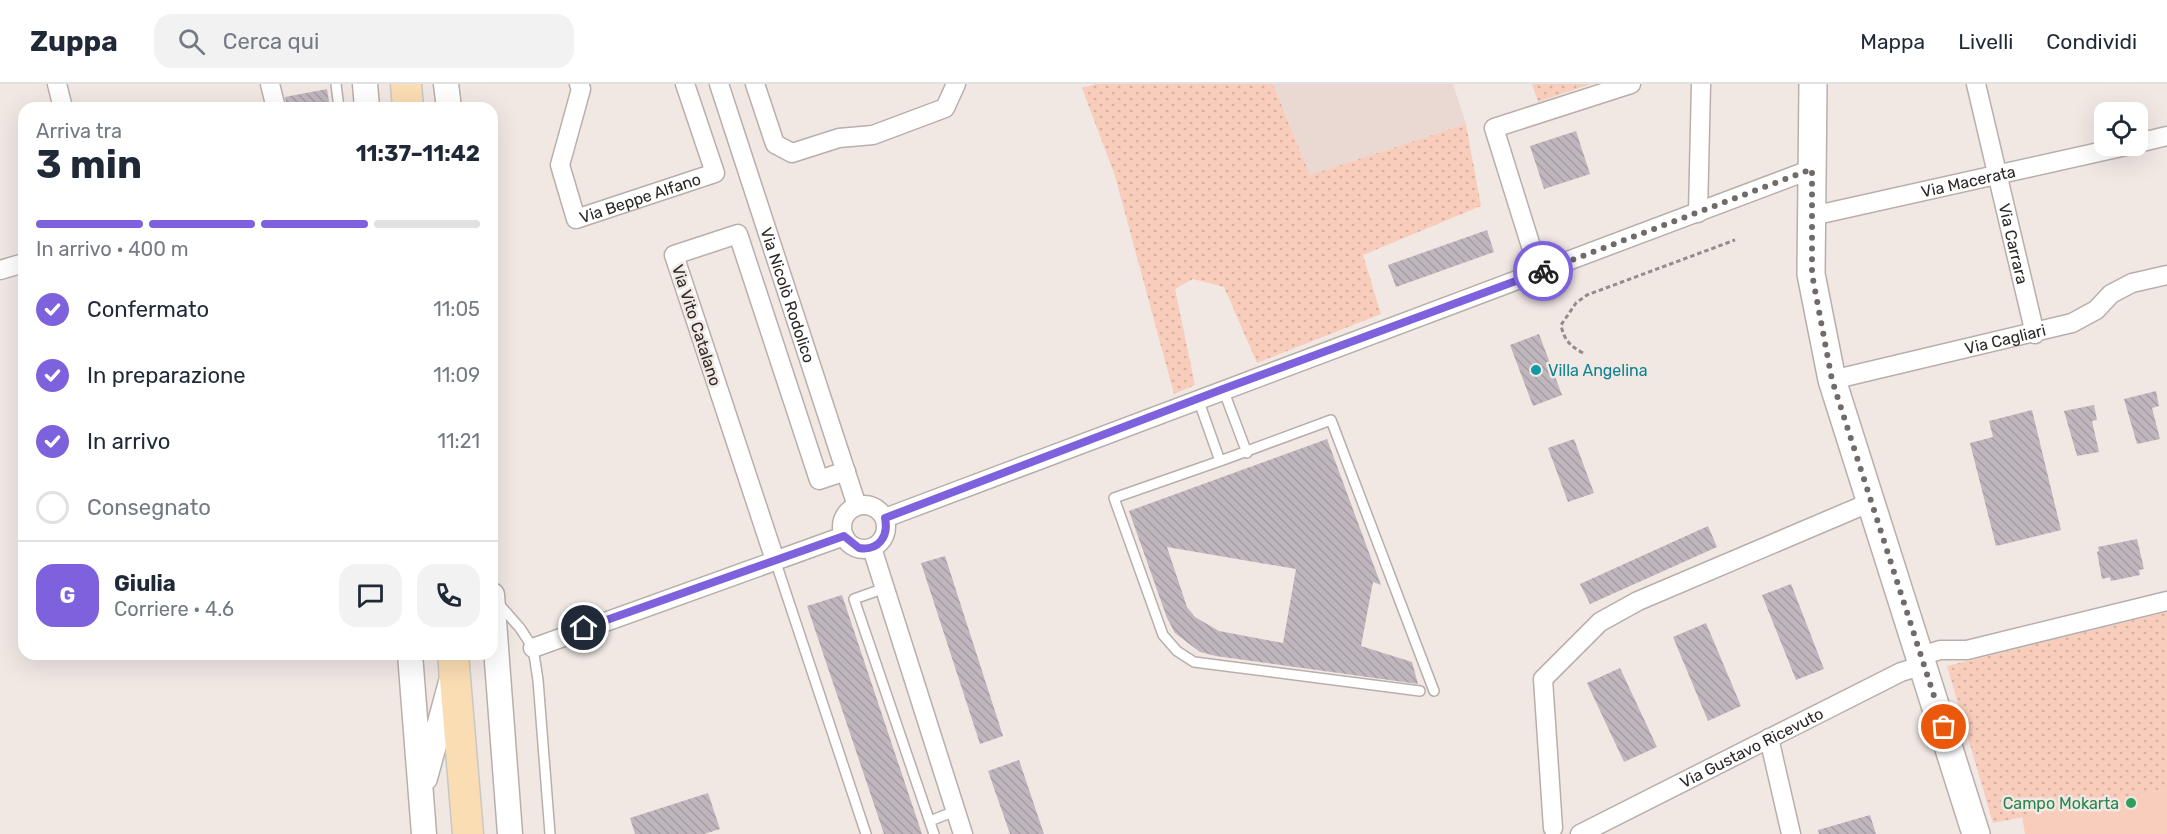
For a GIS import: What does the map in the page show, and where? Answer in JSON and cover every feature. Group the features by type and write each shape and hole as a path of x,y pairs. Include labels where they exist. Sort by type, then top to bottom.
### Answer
{"main road":[{"path":"406,84 408,102"},
{"path":"1813,84 1812,274 1832,380 1976,834"},
{"path":"454,662 468,834"}],"street":[{"path":"57,84 62,102"},
{"path":"270,84 274,102"},
{"path":"365,84 366,102"},
{"path":"446,84 448,102"},
{"name":"Via Beppe Alfano","path":"579,84 581,89 560,165 576,219 716,173 685,84"},
{"name":"Via Nicolò Rodolico","path":"719,84 857,506"},
{"path":"755,84 775,144 792,153 839,138 873,135 945,108 956,84"},
{"path":"1539,272 1494,128 1631,84"},
{"path":"1698,213 1701,84"},
{"name":"Via Carrara","path":"1976,84 2035,334"},
{"path":"2148,141 2167,136"},
{"name":"Via Macerata","path":"1812,216 2094,153"},
{"path":"885,518 1812,169"},
{"name":"Via Vito Catalano","path":"775,560 674,255 738,234 819,480 846,471"},
{"path":"0,270 18,265"},
{"name":"Via Cagliari","path":"1832,380 2035,334 2072,323 2096,310 2111,294 2132,283 2167,275"},
{"path":"1580,834 1565,825 1550,831 1543,679 1600,622 1638,601 1871,502"},
{"path":"870,505 882,512 885,518 886,533 878,545 872,548 859,548 844,536 842,529 845,515 857,506 870,505"},
{"path":"533,648 844,536"},
{"path":"872,548 963,834"},
{"name":"Via Gustavo Ricevuto","path":"1580,834 1923,661 1940,650 1967,650 2167,601"},
{"path":"410,660 424,834"},
{"path":"497,660 510,834"},
{"path":"420,795 454,662"},
{"path":"1769,738 1791,834"}],"lane":[{"path":"336,84 338,102"},
{"path":"1223,389 1247,453"},
{"path":"1198,399 1220,460"},
{"path":"1420,692 1194,662 1177,651 1163,635 1114,498 1220,460 1247,453 1331,420 1434,692"},
{"path":"775,560 866,834"},
{"path":"885,588 855,599 934,834"},
{"path":"498,603 520,628 533,648 538,680 550,834"},
{"path":"930,821 956,811"}],"path":[{"path":"1583,353 1571,346 1563,337 1561,325 1576,303 1587,295 1735,240"}],"shaded area":[{"path":"1096,84 1273,84 1310,175 1466,124 1481,206 1363,255 1381,314 1257,363 1224,287 1193,279 1175,289 1195,385 1174,394 1115,176 1082,88"},
{"path":"1273,84 1453,84 1466,124 1310,175"},
{"path":"1532,84 1591,84 1538,102"},
{"path":"2167,612 2167,789 1993,823 1947,666"},
{"name":"Campo Mokarta","path":"2167,789 2167,834 2025,834 2022,816"}],"building":[{"path":"327,89 329,102 286,102 285,97"},
{"path":"1576,131 1590,174 1544,189 1530,146"},
{"path":"1487,230 1494,252 1396,287 1388,265"},
{"name":"Villa Angelina","path":"1539,334 1562,395 1533,406 1510,345"},
{"path":"2156,391 2159,406 2152,408 2160,439 2137,444 2124,399"},
{"path":"2094,405 2097,420 2092,421 2099,452 2077,456 2064,411"},
{"path":"2032,410 2061,530 1996,546 1970,443 1993,437 1989,421"},
{"path":"1327,439 1381,585 1373,582 1361,646 1412,662 1418,684 1200,652 1175,633 1167,618 1129,511","holes":["1167,547 1296,569 1283,643 1219,631 1195,617 1187,607"]},
{"path":"1574,439 1594,493 1568,502 1548,448"},
{"path":"1708,526 1717,547 1590,604 1580,584"},
{"path":"2137,539 2144,569 2139,570 2140,575 2111,581 2110,577 2102,579 2098,547"},
{"path":"945,556 1003,736 980,744 921,563"},
{"path":"1791,584 1824,669 1796,680 1762,595"},
{"path":"842,595 922,834 884,834 807,606"},
{"path":"1706,623 1741,706 1708,721 1673,637"},
{"path":"1620,668 1657,747 1624,762 1587,683"},
{"path":"1019,760 1044,834 1010,834 988,771"},
{"path":"708,793 720,829 704,834 635,834 630,818"},
{"path":"1870,815 1876,834 1819,834 1818,830"}],"way so far":[{"path":"1543,271 1812,169 1812,274 1818,317 1832,380 1944,727"}],"place":[{"name":"Villa Angelina","path":"1536,370"},
{"name":"Campo Mokarta","path":"2131,803"}],"route":[{"path":"584,628 844,536 853,546 872,548 878,545 886,533 885,518 1223,389 1543,271"}]}
